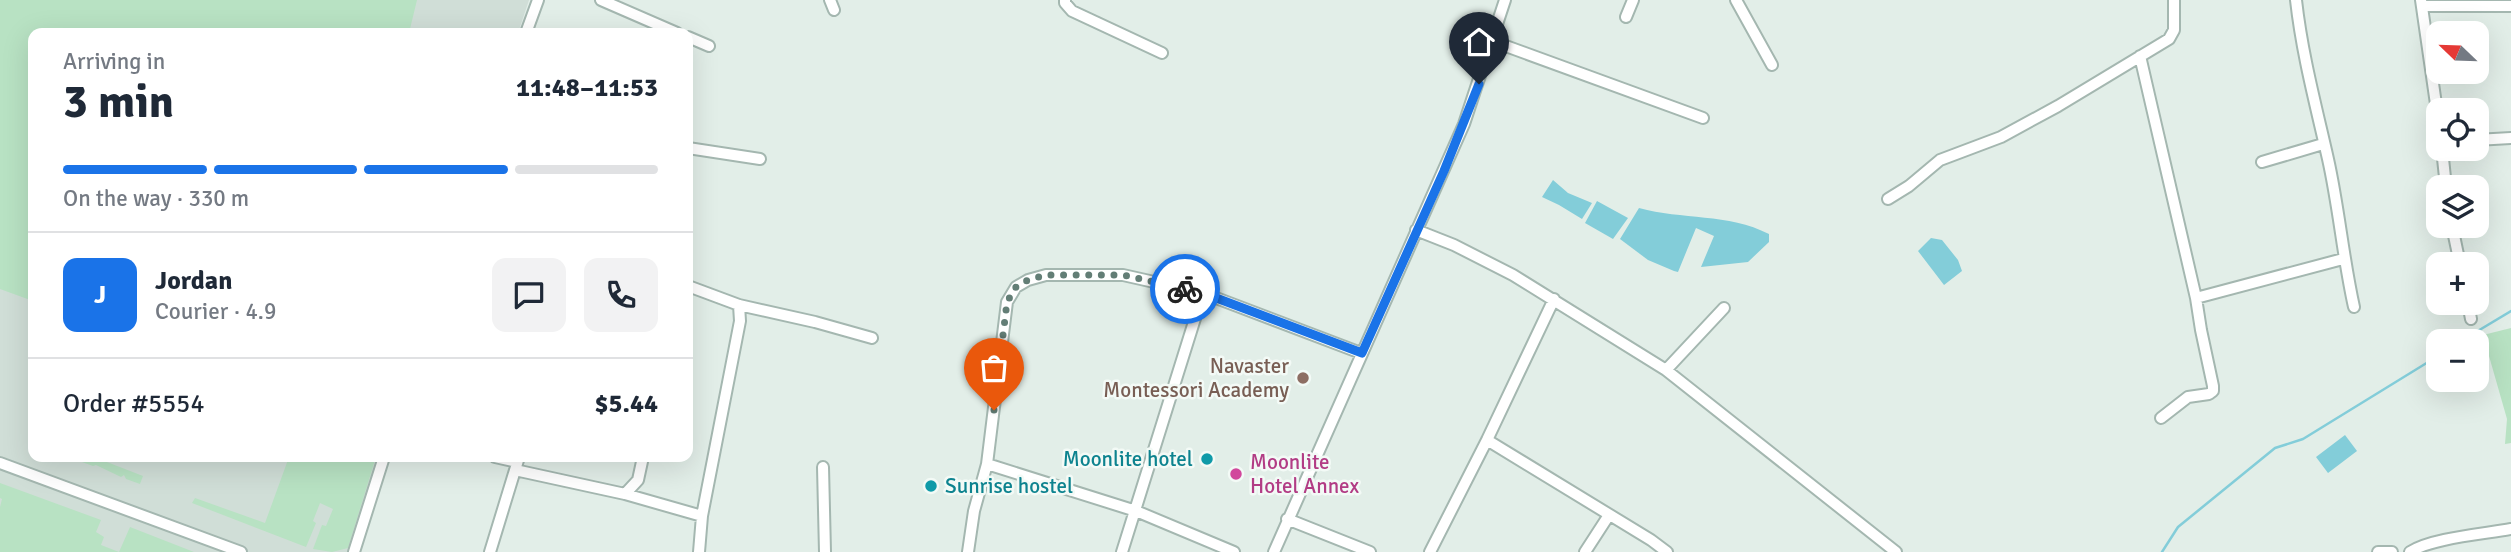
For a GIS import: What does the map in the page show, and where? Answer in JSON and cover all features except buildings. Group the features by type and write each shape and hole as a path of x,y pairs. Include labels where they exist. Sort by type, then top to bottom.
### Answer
{"street":[{"path":"528,28 538,0"},
{"path":"601,0 653,28"},
{"path":"1065,0 1072,11 1162,54"},
{"path":"1274,552 1464,124 1505,0"},
{"path":"1626,17 1633,0"},
{"path":"1736,0 1772,65"},
{"path":"1888,199 1909,186 1940,160 2001,137 2172,36 2175,0"},
{"path":"2296,0 2332,179 2343,259 2354,307"},
{"path":"2435,98 2422,3 2511,6"},
{"path":"693,39 709,46"},
{"path":"1492,41 1703,118"},
{"path":"2140,57 2196,298 2213,391 2188,397 2161,418"},
{"path":"2489,139 2511,138"},
{"path":"2262,162 2323,144"},
{"path":"693,149 760,159"},
{"path":"1416,230 1489,262 1554,299 1666,370 1896,552"},
{"path":"2196,298 2343,259"},
{"path":"968,552 974,511 987,464 1007,302 1016,287 1028,280 1046,275 1123,275 1203,293 1362,353"},
{"path":"693,288 738,305 872,338"},
{"path":"1122,552 1203,293"},
{"path":"1430,552 1554,299"},
{"path":"699,552 702,516 740,321 738,305"},
{"path":"1666,370 1724,308"},
{"path":"1487,440 1667,552"},
{"path":"354,552 382,462"},
{"path":"625,494 638,480 642,462"},
{"path":"0,463 241,552"},
{"path":"490,552 517,463 702,516"},
{"path":"987,464 1136,511 1234,552"},
{"path":"823,467 825,552"},
{"path":"1585,552 1609,515"},
{"path":"1287,519 1370,552"},
{"path":"2410,552 2418,546 2511,529"},
{"path":"2378,552 2392,552"}],"shaded area":[{"path":"0,0 529,0 520,28 28,28 28,462 379,462 351,552 0,552"}],"green space":[{"path":"0,0 417,0 410,28 28,28 28,299 0,289"},
{"path":"2511,328 2511,443 2505,444 2507,419 2489,356 2489,334"},
{"path":"82,462 107,462 143,476 140,484 126,479 124,475 121,477"},
{"path":"287,462 374,462 348,548 332,552 313,549 322,525 326,526 333,509 320,503 313,521 316,523 306,547 192,503 195,498 265,523"},
{"path":"0,483 101,520 96,532 104,537 101,545 119,552 0,552"},
{"path":"130,527 194,552 119,552"}],"water":[{"path":"1553,180 1568,193 1592,203 1582,219 1542,197"},
{"path":"1597,201 1628,218 1613,239 1585,223"},
{"path":"1639,208 1753,227 1769,234 1769,242 1748,262 1701,267 1714,236 1696,228 1678,272 1674,271 1648,260 1620,239"},
{"path":"1931,238 1942,240 1958,260 1962,271 1944,285 1918,251"},
{"path":"2345,435 2357,451 2328,473 2316,457"}],"waterway":[{"path":"2481,329 2511,311"},
{"path":"2162,552 2178,527 2275,448 2303,439 2426,363"}],"way so far":[{"path":"994,410 1007,302 1016,287 1046,275 1123,275 1185,289"}],"place":[{"name":"Navaster Montessori Academy","path":"1303,378"},
{"name":"Moonlite hotel","path":"1207,459"},
{"name":"Moonlite Hotel Annex","path":"1236,474"},
{"name":"Sunrise hostel","path":"931,486"}],"route":[{"path":"1185,289 1203,293 1362,353 1444,171 1479,84"}]}
